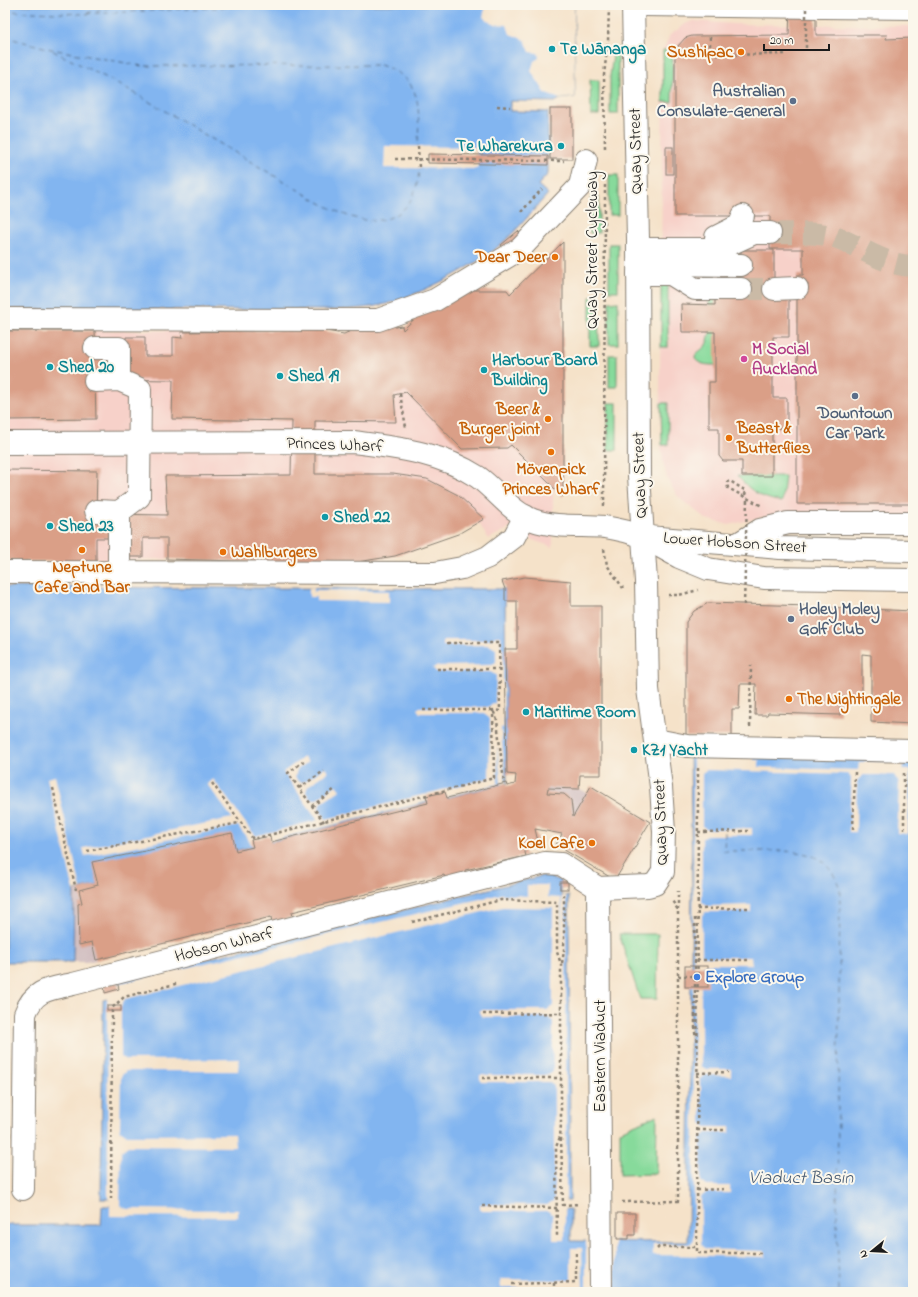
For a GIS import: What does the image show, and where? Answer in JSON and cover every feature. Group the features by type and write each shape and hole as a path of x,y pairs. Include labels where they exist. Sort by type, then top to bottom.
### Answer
{"street":[{"name":"Quay Street","path":"598,888 648,886 655,884 660,879 663,872 664,832 656,740 648,689 646,581 639,460 638,256 633,5"},
{"path":"642,5 913,8"},
{"path":"5,319 378,320 435,300 520,249 580,186 596,156"},
{"path":"638,256 708,238 718,237 740,225 743,216"},
{"path":"638,256 719,248 754,234 770,233"},
{"path":"638,256 741,264"},
{"path":"638,256 695,289 741,289"},
{"path":"774,289 797,288"},
{"path":"119,320 119,380"},
{"path":"95,348 119,348"},
{"path":"95,381 119,380 140,390 139,496 119,512 96,511"},
{"name":"Princes Wharf","path":"5,443 353,442 411,449 440,458 478,477 525,516 551,524 616,529 643,537"},
{"path":"119,512 119,572"},
{"path":"5,572 435,573 462,568 488,557 514,536 525,516"},
{"path":"738,543 760,530 788,523 913,523"},
{"name":"Lower Hobson Street","path":"643,537 738,543 780,548 913,551"},
{"name":"Lower Hobson Street","path":"643,537 679,557 708,569 764,578 913,580"},
{"path":"656,740 687,746 913,751"},
{"name":"Hobson Wharf","path":"23,1189 24,1014 38,993 550,862 561,864 598,888"},
{"name":"Eastern Viaduct","path":"598,888 601,1291"}],"path":[{"name":"Quay Street Cycleway","path":"596,156 608,41 609,5"},
{"path":"806,5 806,48"},
{"path":"710,36 710,55 788,54"},
{"path":"497,106 510,106"},
{"path":"418,146 420,168"},
{"path":"395,159 548,161"},
{"name":"Quay Street Cycleway","path":"604,496 605,182"},
{"path":"520,212 542,189"},
{"path":"400,394 411,449"},
{"path":"744,605 747,499 728,488 726,483 730,481 745,490 745,495"},
{"path":"603,543 607,565 620,585 628,593"},
{"path":"423,710 500,710 499,643 445,643"},
{"path":"750,722 751,665"},
{"path":"437,669 499,669"},
{"path":"493,710 497,720 504,784"},
{"path":"212,783 253,839 494,778 493,710"},
{"path":"304,762 288,773 324,822"},
{"path":"705,766 698,766 695,976 697,1073 697,1252 762,1254"},
{"path":"299,788 324,771"},
{"path":"847,771 861,772"},
{"path":"853,829 855,771"},
{"path":"898,773 905,773 904,830"},
{"path":"54,788 76,890"},
{"path":"312,806 336,789"},
{"path":"87,851 240,823"},
{"path":"698,832 748,831"},
{"path":"600,1202 678,1201 678,910 660,879"},
{"path":"563,1198 562,1147 560,1137 564,896"},
{"path":"409,923 501,900 557,902 557,952 562,964"},
{"path":"697,909 748,908"},
{"path":"696,918 696,1033"},
{"path":"697,960 748,960"},
{"path":"678,976 695,976"},
{"path":"111,1199 112,1008 124,997 174,984 174,980 181,978"},
{"path":"483,1014 562,1013"},
{"path":"697,1073 728,1072"},
{"path":"482,1078 561,1078"},
{"path":"697,1130 727,1130"},
{"path":"557,1236 556,1147 560,1137"},
{"path":"697,1190 727,1189"},
{"path":"482,1206 557,1208"},
{"path":"657,1249 659,1247 697,1247"},
{"path":"512,1284 576,1282 576,1250"},
{"path":"554,1283 554,1292"}],"shaded area":[{"path":"694,21 733,24 913,26 913,516 762,517 729,525 706,519 679,498 668,481 663,462 661,444 660,381 663,50 670,35 687,23"},
{"path":"563,242 563,497 553,488 553,547 535,541 512,527 488,539 479,523 442,541 395,556 344,564 167,559 5,561 5,331 319,330 344,334 402,326 403,330 507,290 511,294"},
{"path":"547,788 579,789 587,793 573,817 571,800 564,794 547,793"},
{"path":"79,890 96,960 86,962 73,962 74,891"}],"green space":[{"path":"614,48 618,48 618,114 610,114 610,76"},
{"path":"663,50 669,50 673,54 672,102 663,102"},
{"path":"590,80 599,80 599,115 591,115"},
{"path":"609,175 618,175 618,215 609,215"},
{"path":"591,197 599,197 599,233 590,233"},
{"path":"609,244 618,244 618,291 609,291"},
{"path":"661,284 668,284 668,347 661,347"},
{"path":"715,296 716,365 707,365 699,362 695,359 695,357 705,347 708,340 710,329 709,300"},
{"path":"590,297 598,297 599,346 590,346"},
{"path":"609,302 618,302 618,344 609,344"},
{"path":"609,355 617,355 617,387 609,387"},
{"path":"608,403 617,403 617,450 608,450"},
{"path":"661,403 668,403 668,445 662,445"},
{"path":"737,476 785,476 782,502 757,494"},
{"path":"619,934 658,934 657,999 640,999"},
{"path":"657,1115 656,1174 620,1175 620,1131"}],"water":[{"path":"5,5 574,5 575,97 560,99 555,102 510,101 510,111 548,112 548,174 538,185 548,194 513,233 489,254 464,270 396,301 373,307 333,310 5,309"},
{"path":"5,587 505,589 507,783 74,891 73,962 5,962"},
{"name":"Viaduct Basin","path":"690,752 913,759 913,1292 643,1292 610,1289 577,1292 5,1292 5,1225 101,1225 102,1206 115,1206 115,1199 101,1199 103,1000 121,996 117,981 546,875 561,881 561,896 569,896 570,1201 566,1201 566,1198 560,1198 560,1209 571,1209 571,1241 688,1242 692,882"}],"pier":[{"name":"Te Wānanga","path":"486,5 506,7 508,5 574,5 575,97 560,99 546,94 531,71 534,61 539,58 538,53 530,52 525,40 510,34 507,25 492,24 483,17"},
{"path":"385,146 477,147 478,169 384,168"},
{"path":"309,588 314,588 314,592 317,590 389,591 389,602 316,601 316,597 309,597"},
{"path":"496,636 501,636 501,649 503,649 504,728 501,728 506,783 501,784 497,745 498,784 252,845 238,826 85,856 83,848 232,818 207,784 213,779 255,836 318,820 283,772 304,757 308,762 297,770 295,777 298,781 304,782 325,767 328,772 308,786 306,792 310,799 317,799 336,785 340,790 320,804 319,809 326,819 489,778 490,719 484,713 420,713 417,709 420,707 488,707 495,703 496,675 490,672 436,672 433,668 436,666 490,665 496,662 496,649 489,645 443,646 443,640 489,640"},
{"path":"714,756 754,757 754,760 759,760 759,767 858,770 859,763 863,763 864,761 903,762 903,769 910,769 908,834 897,833 899,783 894,775 863,775 857,781 856,832 849,832 851,778 848,774 706,770 702,773 702,826 707,829 752,828 752,835 707,835 702,838 702,902 707,906 751,905 751,912 706,912 702,915 702,955 706,957 751,957 752,964 706,964 701,967 701,1066 706,1069 731,1069 731,1076 705,1075 701,1079 701,1123 707,1127 730,1127 730,1133 707,1133 701,1138 701,1182 706,1186 730,1186 730,1193 706,1193 701,1197 701,1244 706,1249 765,1251 765,1257 653,1255 653,1244 690,1244 694,1240 693,758 713,759"},
{"path":"55,776 81,889 74,891 47,778"},
{"path":"527,885 548,885 548,897 561,898 561,951 562,896 566,896 565,1203 564,1200 561,1200 562,1207 565,1207 565,1240 553,1240 553,1215 548,1211 482,1211 480,1208 480,1204 547,1205 554,1200 554,1086 548,1082 482,1082 480,1079 480,1075 547,1075 553,1071 553,1021 547,1017 482,1017 479,1010 547,1010 553,1006 553,908 503,907 125,999 121,1006 121,1057 126,1060 239,1059 238,1071 126,1071 121,1076 120,1130 127,1135 234,1134 235,1147 128,1146 121,1151 120,1205 127,1209 238,1210 238,1217 110,1216 110,1204 113,1204 113,1201 108,1199 107,997 118,994 116,984 501,894 527,896"},
{"path":"586,1240 615,1241 615,1290 586,1290"},
{"path":"571,1248 582,1248 583,1288 561,1288 561,1292 550,1292 549,1288 501,1288 500,1279 571,1280"}],"building":[{"path":"790,5 816,5 816,35 887,35 886,39 913,38 913,504 797,504 797,275 803,275 803,249 770,249 770,216 675,216 675,53 678,46 685,38 692,36 789,35"},
{"name":"Te Wharekura","path":"550,109 572,109 572,159 550,159"},
{"path":"666,147 673,147 673,174 666,174"},
{"path":"428,154 548,156 548,165 428,163"},
{"path":"518,231 524,237 507,252 501,245"},
{"path":"563,242 563,497 511,445 507,448 462,449 406,392 394,395 396,422 315,421 315,474 393,474 427,479 458,495 484,519 458,534 395,556 344,564 167,559 167,538 143,538 143,557 124,557 125,538 96,538 96,562 5,561 5,470 97,471 96,514 167,515 165,476 291,475 292,421 172,419 173,380 95,379 96,419 5,420 5,331 95,331 96,355 126,356 126,337 145,337 145,356 173,356 173,337 182,338 181,332 319,330 344,334 353,330 395,324 395,327 402,326 403,330 444,290 507,290 510,294"},
{"name":"M Social Auckland","path":"741,250 774,250 774,289 789,298 789,337 773,337 773,398 787,398 787,428 772,428 772,476 742,476 742,461 723,461 719,456 719,428 709,428 709,382 715,382 715,332 682,332 681,304 715,305 715,296 741,289"},
{"path":"525,577 571,581 571,606 601,606 601,775 580,775 579,789 548,788 547,793 564,794 571,800 573,817 591,786 650,822 615,880 556,845 562,834 535,829 539,846 524,849 526,856 465,870 466,876 446,881 444,875 292,912 293,917 272,922 271,917 96,960 92,942 79,945 78,904 82,903 79,890 98,885 92,862 232,833 236,851 253,847 251,840 270,836 271,842 428,803 426,796 445,792 447,798 506,783 507,786 515,784 516,775 507,774 505,649 517,649 517,601 505,601 505,589 502,581"},
{"path":"708,603 809,606 808,615 812,615 817,609 822,607 913,611 913,724 871,722 871,655 862,654 862,698 840,697 840,715 768,713 767,715 755,715 756,684 740,684 739,709 732,709 732,736 686,737 686,622 694,611"},
{"path":"560,882 568,882 568,889 560,889"},
{"name":"Explore Group","path":"685,966 708,966 708,987 685,987"},
{"path":"117,981 119,989 105,993 104,985"},
{"path":"107,1006 121,1006 121,1011 107,1011"},
{"path":"617,1213 635,1213 635,1235 629,1235 629,1239 617,1239"}],"ferry route":[{"path":"87,13 118,5"},
{"path":"5,11 84,14 272,5"},
{"path":"5,37 51,49 142,66 380,65 405,78 412,86 418,107 418,146"},
{"path":"53,51 121,85 317,201 340,213 352,217 365,220 377,220 388,218 397,214 405,208 411,200 418,180 419,168"},
{"path":"725,832 724,851 783,851 814,856 829,868 840,889 837,1221 839,1292"},
{"path":"195,1292 259,1292"}],"tunnel":[{"path":"770,233 811,233 827,235 845,241 882,259 902,265 913,266"},
{"path":"741,289 774,289"}],"place":[{"name":"Te Wānanga","path":"552,49"},
{"name":"Sushipac","path":"741,52"},
{"name":"Australian Consulate-General","path":"793,101"},
{"name":"Te Wharekura","path":"561,146"},
{"name":"Dear Deer","path":"555,257"},
{"name":"M Social Auckland","path":"744,359"},
{"name":"Shed 20","path":"50,367"},
{"name":"Harbour Board Building","path":"484,370"},
{"name":"Shed 19","path":"280,376"},
{"name":"Downtown Car Park","path":"855,396"},
{"name":"Beer & Burger joint","path":"548,419"},
{"name":"Beast & Butterflies","path":"729,438"},
{"name":"Mövenpick Princes Wharf","path":"551,452"},
{"name":"Shed 22","path":"325,517"},
{"name":"Shed 23","path":"50,526"},
{"name":"Neptune Cafe and Bar","path":"82,550"},
{"name":"Wahlburgers","path":"223,552"},
{"name":"Holey Moley Golf Club","path":"791,619"},
{"name":"The Nightingale","path":"789,699"},
{"name":"Maritime Room","path":"526,712"},
{"name":"KZ1 Yacht","path":"634,750"},
{"name":"Koel Cafe","path":"592,843"},
{"name":"Explore Group","path":"697,977"}]}
